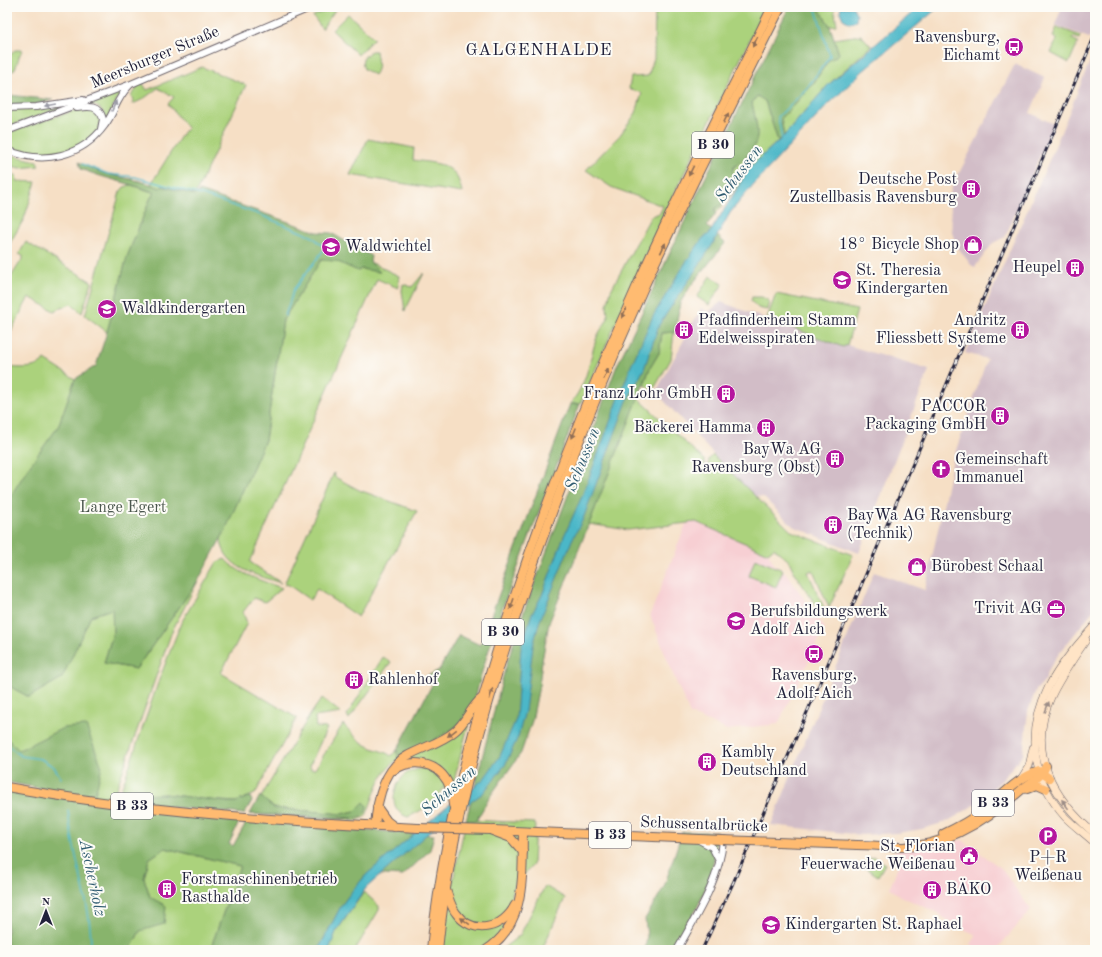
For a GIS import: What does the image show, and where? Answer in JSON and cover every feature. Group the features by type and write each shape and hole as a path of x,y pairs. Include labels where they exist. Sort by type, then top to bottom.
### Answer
{"main road":[{"name":"B 30","path":"431,950 444,876 450,825 483,697 528,559 568,450 603,363 644,271 772,7"},
{"name":"B 30","path":"444,876 490,699 520,603 548,523 590,412 646,283 781,7"},
{"path":"1095,625 1045,693 1039,708 1035,725 1034,744 1044,773 1069,811 1095,834"},
{"path":"1061,672 1043,718 1042,745 1046,789 1065,816 1095,843"},
{"path":"375,826 377,807 382,788 390,773 402,759 442,740 457,730 464,722 476,702 483,697"},
{"name":"B 33","path":"1021,780 1029,766 1034,744"},
{"path":"390,773 400,766 408,764 429,765 443,775 451,793 454,809"},
{"name":"B 33","path":"890,846 928,839 952,830 983,810 1021,780 1044,773"},
{"name":"B 33","path":"890,846 903,847 922,844 955,835 987,816 1027,784 1044,773"},
{"name":"B 33","path":"1018,792 1037,785 1046,789"},
{"name":"B 33","path":"7,788 109,803 200,814 375,826"},
{"path":"377,807 387,821 395,827"},
{"name":"Schussentalbrücke","path":"375,826 890,846"},
{"path":"490,830 511,838 523,852"},
{"path":"486,950 500,940 510,928 516,912 524,832"},
{"name":"B 30","path":"438,950 442,889"},
{"path":"442,889 463,921 473,926 492,926 501,922 508,917 518,899"}],"street":[{"name":"Meersburger Straße","path":"7,131 130,84 312,7"},
{"path":"7,150 34,158 58,156 79,148 90,141 106,124 117,100 130,84"},
{"path":"7,108 36,107 89,100"},
{"path":"63,110 89,106 98,110 103,119 100,130"},
{"path":"696,839 712,847 719,861"},
{"path":"676,950 709,891 719,861 723,840"}],"shaded area":[{"path":"1062,7 1095,7 1095,23 1089,38 1055,25"},
{"path":"1095,49 1095,608 1055,659 1046,674 1046,679 1036,690 1028,711 1023,754 1003,779 978,802 962,813 946,822 922,829 897,833 862,835 771,825 874,572 925,590 953,459 987,359 965,353 1054,149"},
{"path":"1015,64 1045,78 1030,113 1054,124 1005,237 993,243 975,267 971,265 956,245 952,232 950,194 952,187"},
{"path":"721,302 843,347 847,345 929,370 859,553 793,526 763,497 754,496 656,392 701,308 708,312"},
{"name":"Berufsbildungswerk Adolf Aich","path":"696,522 768,553 775,565 786,573 825,628 778,724 727,730 690,714 677,684 650,615 686,524"},
{"path":"962,840 1001,868 1031,910 996,950 978,950 971,944 977,935 954,925 936,912 900,896 890,888 900,860 894,851"}],"green space":[{"path":"337,7 322,29 313,16"},
{"path":"655,7 742,7 746,10 748,7 766,7 667,208 580,404 570,404 581,388 587,373 597,337 608,318 607,306 611,290 651,216 660,213 663,206 611,187 586,170 620,135 636,113 642,93 629,89 631,77 648,76 654,59"},
{"path":"789,7 818,7 830,26 839,54 828,61 813,84 781,119 784,136 778,141 765,101 757,96 752,103 757,133 754,146 749,153 733,168 733,184 731,192 714,210 716,213 707,226 725,243 690,287 680,303 675,332 662,333 659,353 650,368 549,623 532,721 521,753 491,795 476,821 466,820 505,669 523,614 616,368 697,195"},
{"path":"818,7 834,7 837,25 830,26"},
{"path":"348,14 374,38 358,55 332,30"},
{"path":"1057,27 1080,36 1079,39 1073,37 1072,39 1078,42 1069,63 1051,53 1057,39 1053,37"},
{"path":"861,35 871,46 828,85 784,136 781,119 813,84 828,61 839,54 834,39"},
{"path":"15,50 23,50 15,69 8,72 8,60"},
{"path":"371,51 376,51 378,66 374,75 364,69 362,63"},
{"path":"202,67 246,85 195,195 163,186 160,188 151,184 184,131 188,129 168,104 174,97 158,88 143,99 132,104 134,99 131,96 136,90 137,86 144,81 143,84 147,90"},
{"path":"122,90 106,121 104,114 98,107 87,104"},
{"path":"7,95 53,100 39,104 7,106"},
{"path":"757,95 765,101 778,141 758,160 716,213 714,210 726,198 733,183 731,177 733,168 751,153 756,124 752,103"},
{"path":"75,103 7,127 7,110"},
{"path":"82,108 97,111 100,122 98,131 92,138 83,144 72,149 40,155 27,154 7,147 7,133"},
{"path":"368,139 414,148 413,160 439,164 451,170 456,175 460,183 462,193 350,175"},
{"path":"7,154 37,161 39,166 20,168 7,165"},
{"name":"Lange Egert","path":"79,162 100,172 139,181 160,188 162,186 195,195 200,191 317,232 331,233 371,256 370,262 380,272 361,269 358,271 336,261 321,260 283,320 265,440 224,533 199,579 136,669 104,663 113,633 112,609 91,616 62,678 29,697 7,685 7,502 30,465 58,427 75,379 96,366 107,332 127,257 151,197 155,193 81,169"},
{"path":"7,174 16,175 17,181 36,182 24,219 7,248"},
{"path":"131,185 155,193 151,197 127,257 107,332 85,315 120,192 124,187"},
{"path":"26,242 92,282 82,313 71,304 54,311 29,297 7,339 7,283 23,258 23,256 19,254"},
{"path":"321,260 336,261 358,271 361,269 380,272 370,262 399,276 398,288 377,279 250,562 281,583 252,574 235,564 223,549 221,539 265,440 283,320"},
{"path":"424,273 405,311 402,291 403,284 412,287"},
{"path":"710,276 723,284 709,305 697,297"},
{"path":"776,294 857,310 847,345 843,347 767,318"},
{"path":"752,297 762,297 769,301 767,310 758,308 751,301"},
{"path":"674,332 671,359 655,387 651,389 644,385 650,368 659,353 662,333"},
{"path":"45,360 75,379 58,427 29,467 7,502 7,367 33,367"},
{"path":"638,398 704,460 707,471 709,459 713,455 791,531 853,555 829,608 813,570 808,572 826,612 825,618 795,574 789,561 774,548 768,553 696,522 628,530 589,524"},
{"path":"570,404 580,404 502,609 483,668 472,710 464,722 398,762 397,750 433,683 423,678 439,670 459,635 480,645"},
{"path":"334,473 335,477 359,490 417,511 358,617 317,589 310,600 287,584 285,586 285,582"},
{"path":"225,559 243,573 282,588 265,602 254,598 243,612 247,623 221,673 297,718 255,794 236,802 165,794 131,803 94,798 21,749 19,750 7,738 7,685 29,697 61,678 91,616 113,608 113,633 104,663 136,669 199,579 172,631 115,793 120,793 159,680 181,623 217,562"},
{"path":"755,559 783,570 776,587 749,576"},
{"path":"383,657 391,662 349,719 347,715"},
{"path":"322,698 341,713 315,717 316,727 327,728 310,765 311,769 315,769 343,724 359,740 370,747 391,756 397,750 398,759 391,765 381,778 366,816 356,821 250,814 342,819 361,817 364,802 355,811 342,814 274,808 261,797 310,715"},
{"path":"472,710 451,793 437,769 398,762"},
{"path":"86,726 102,767 94,798 7,782 7,738 19,750 63,728"},
{"path":"422,768 433,769 445,783 447,791 444,788 428,805 408,817 401,814 394,804 395,791 402,778 407,773"},
{"path":"7,791 240,820 229,844 233,846 247,821 434,835 430,850 403,876 367,874 346,901 318,950 210,950 240,866 165,848 149,859 144,878 150,897 166,906 164,924 140,931 130,950 7,950"},
{"path":"165,794 227,802 236,802 250,797 252,801 244,814 131,803 131,799 136,795"},
{"path":"260,796 274,808 342,814 355,811 364,802 367,806 366,812 363,815 354,818 250,814"},
{"path":"466,820 535,823 533,865 515,884 508,908 497,920 505,928 502,933 480,950 442,950 448,904"},
{"path":"682,832 717,832 714,857 708,882 695,912 673,950 645,950 647,936 645,919 664,887"},
{"path":"165,848 240,866 210,950 130,950 140,931 150,897 144,878 149,859"},
{"path":"874,857 885,864 878,876 864,867 867,859"},
{"path":"545,886 565,898 542,950 501,950 520,935"},
{"path":"364,892 379,906 379,910 355,950 329,950 336,932"}],"water":[{"path":"841,7 853,7 857,15 856,21 850,23 843,19 840,12"},
{"path":"919,7 939,7 863,71 827,106 753,185 730,213 711,247 659,325 644,369 627,401 583,519 572,540 539,623 533,646 525,711 518,737 505,765 483,793 427,834 366,888 336,932 329,950 318,950 341,906 367,874 447,806 483,780 500,756 516,719 521,648 531,616 542,595 564,536 583,494 631,366 653,316 686,262 703,238 709,234 751,166 784,136 828,85"}],"waterway":[{"path":"782,139 778,117 807,88 830,56 816,10 812,7"},
{"path":"82,164 108,174 135,177 202,195 258,214 313,237 325,248 294,289 285,316"},
{"name":"Ascherholz","path":"7,745 21,756 41,759 54,767 61,778"},
{"name":"Ascherholz","path":"68,810 73,845 88,915 91,950"}],"railway":[{"path":"702,950 733,883 818,687 1095,35"}],"place":[{"name":"Ravensburg, Eichamt","path":"1014,47"},
{"name":"Deutsche Post Zustellbasis Ravensburg","path":"971,189"},
{"name":"18° Bicycle Shop","path":"973,245"},
{"name":"Waldwichtel","path":"331,247"},
{"name":"Heupel","path":"1075,268"},
{"name":"St. Theresia Kindergarten","path":"842,280"},
{"name":"Waldkindergarten","path":"107,309"},
{"name":"Pfadfinderheim Stamm Edelweisspiraten","path":"684,330"},
{"name":"Andritz Fliessbett Systeme","path":"1020,330"},
{"name":"Franz Lohr GmbH","path":"726,394"},
{"name":"PACCOR Packaging GmbH","path":"1000,416"},
{"name":"Bäckerei Hamma","path":"766,428"},
{"name":"BayWa AG Ravensburg (Obst)","path":"835,459"},
{"name":"Gemeinschaft Immanuel","path":"941,469"},
{"name":"BayWa AG Ravensburg (Technik)","path":"833,525"},
{"name":"Bürobest Schaal","path":"917,567"},
{"name":"Trivit AG","path":"1056,609"},
{"name":"Berufsbildungswerk Adolf Aich","path":"736,621"},
{"name":"Ravensburg, Adolf-Aich","path":"814,654"},
{"name":"Rahlenhof","path":"354,680"},
{"name":"Kambly Deutschland","path":"707,762"},
{"name":"P+R Weißenau","path":"1048,836"},
{"name":"St. Florian Feuerwache Weißenau","path":"969,856"},
{"name":"Forstmaschinenbetrieb Rasthalde","path":"167,889"},
{"name":"BÄKO","path":"932,890"},
{"name":"Kindergarten St. Raphael","path":"771,925"}],"district":[{"name":"GALGENHALDE","path":"539,50"}],"water label":[{"name":"Schussen","path":"739,174"},
{"name":"Schussen","path":"583,460"},
{"name":"Schussen","path":"449,791"}]}
